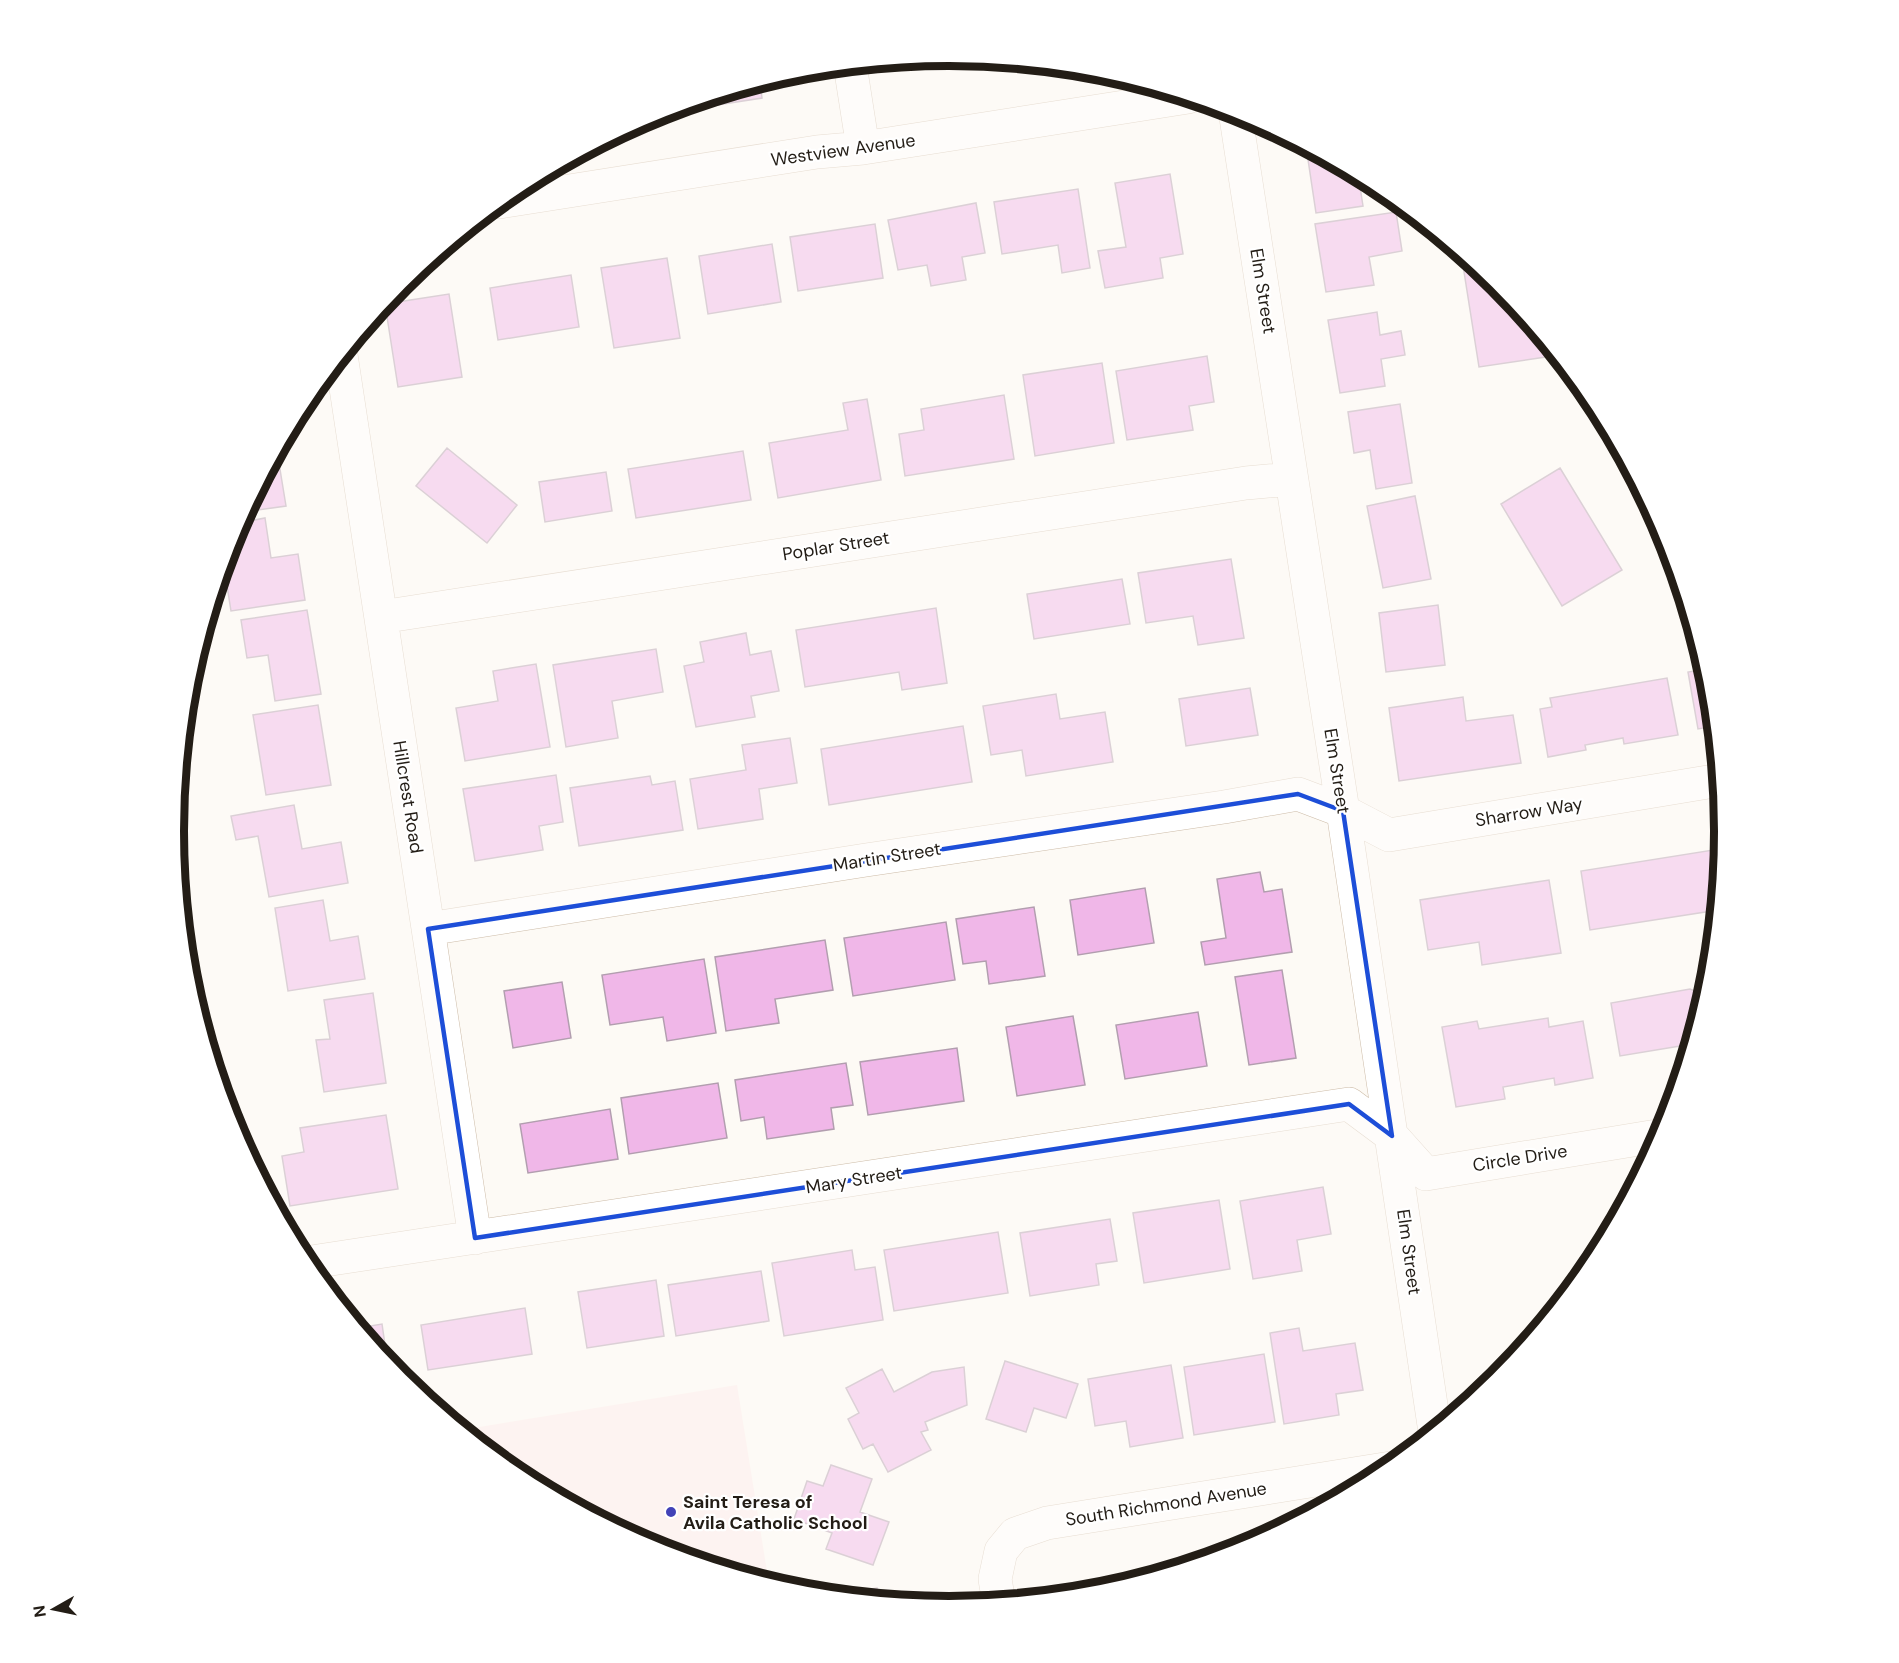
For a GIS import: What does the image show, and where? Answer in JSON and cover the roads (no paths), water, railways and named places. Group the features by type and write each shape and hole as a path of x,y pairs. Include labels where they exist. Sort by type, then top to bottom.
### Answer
{"street":[{"path":"851,73 863,148"},
{"name":"Westview Avenue","path":"518,199 1172,100"},
{"name":"Elm Street","path":"1237,122 1343,811 1434,1424"},
{"name":"Hillcrest Road","path":"342,365 475,1238"},
{"name":"Poplar Street","path":"381,617 1246,483 1292,479"},
{"name":"Sharrow Way","path":"1343,811 1389,835 1713,781"},
{"name":"Martin Street","path":"428,929 1298,794 1343,811"},
{"name":"Mary Street","path":"316,1261 1349,1104 1392,1136"},
{"name":"Circle Drive","path":"1392,1136 1426,1173 1651,1137"},
{"name":"South Richmond Avenue","path":"998,1595 995,1579 1002,1551 1015,1534 1047,1523 1369,1471"}],"place":[{"name":"Saint Teresa of Avila Catholic School","path":"671,1512"}]}
